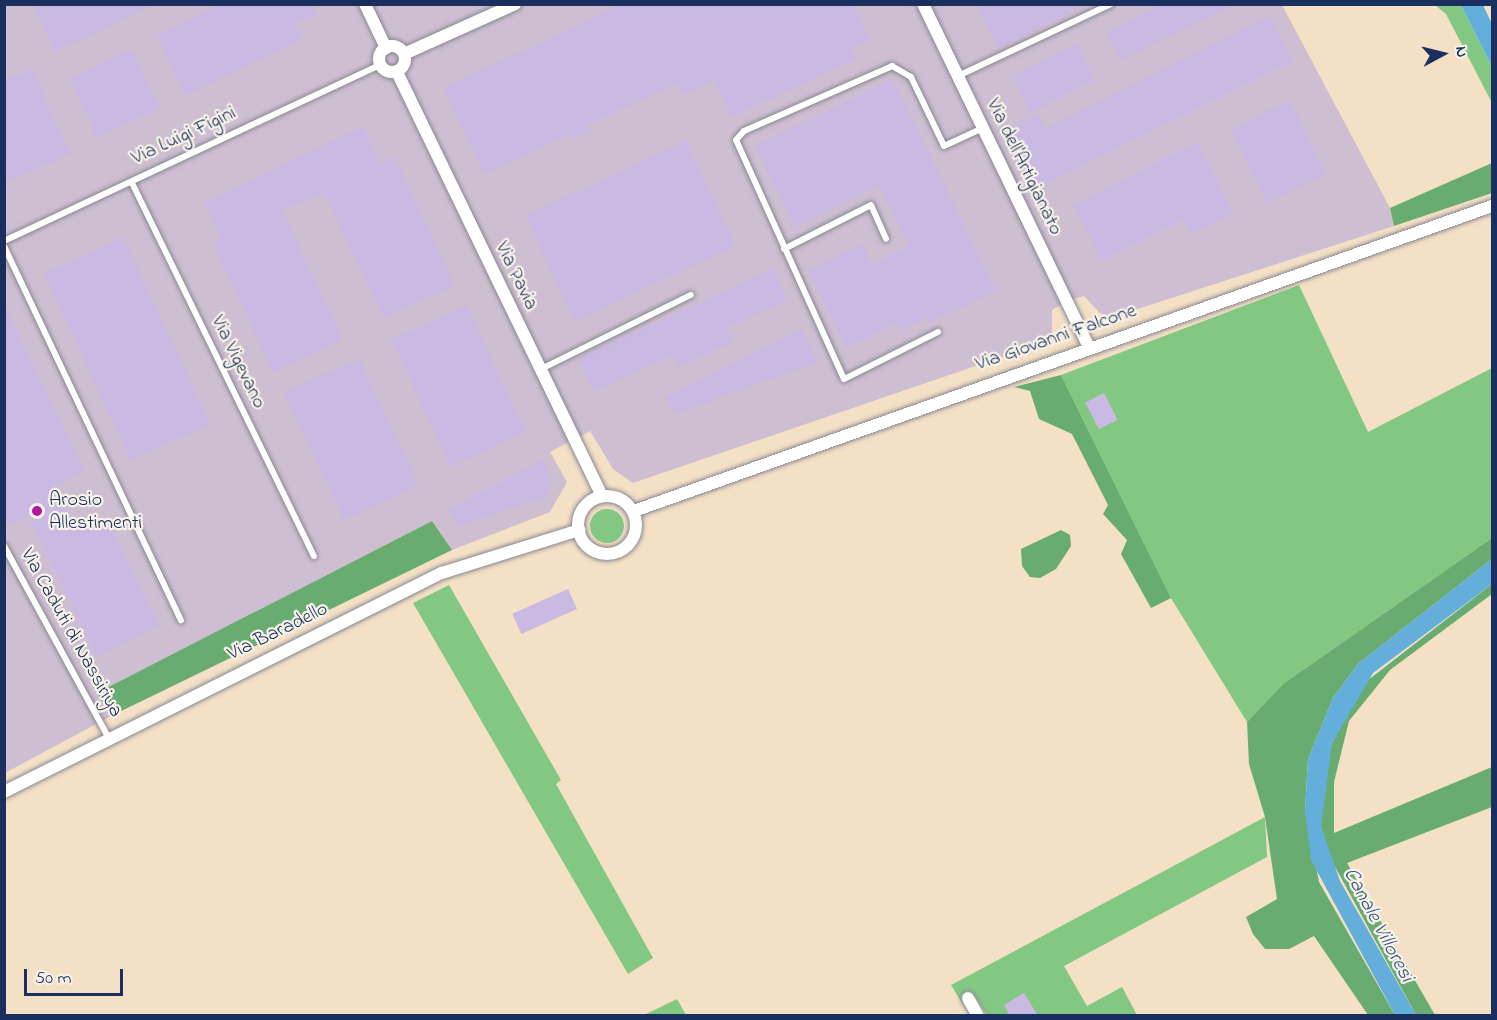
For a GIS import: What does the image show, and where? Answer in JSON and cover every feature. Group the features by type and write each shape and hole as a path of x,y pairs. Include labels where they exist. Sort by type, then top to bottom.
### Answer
{"street":[{"path":"365,4 386,48 380,65 397,72 404,54"},
{"path":"386,48 404,54 515,4"},
{"name":"Via dell'Artigianato","path":"923,4 1089,347"},
{"name":"Via Pavia","path":"397,72 539,370 602,496"},
{"name":"Via Giovanni Falcone","path":"634,511 1089,347 1492,206"},
{"path":"602,496 620,498 634,511 633,540 617,553 589,548 579,530 586,505 602,496"},
{"name":"Via Baradello","path":"4,792 108,736 442,573 579,530"},
{"path":"968,998 978,1016"}],"lane":[{"path":"958,76 1111,4"},
{"name":"Via Luigi Figini","path":"4,241 380,65"},
{"path":"938,332 844,380 738,150 736,140 744,131 892,66 911,77 944,146 983,128"},
{"name":"Via Vigevano","path":"132,183 314,556"},
{"path":"784,249 871,206 886,239"},
{"path":"4,246 181,620"},
{"path":"539,370 691,295"},
{"name":"Via Caduti di Nassiriya","path":"4,546 108,736"}],"shaded area":[{"path":"5,5 1282,5 1390,208 1394,226 1113,317 1100,313 1084,296 1067,301 1052,310 1052,340 633,483 613,469 590,431 550,452 567,482 550,512 452,550 432,521 98,693 111,716 5,773"}],"green space":[{"path":"1435,5 1461,5 1492,67 1492,103 1446,14"},
{"path":"1492,163 1492,193 1394,226 1390,208"},
{"path":"1299,285 1368,432 1492,368 1492,538 1283,684 1247,722 1171,598 1061,375"},
{"path":"1061,375 1171,598 1151,608 1121,554 1127,540 1103,514 1108,505 1072,434 1039,419 1030,391 1014,387"},
{"path":"607,509 619,514 624,526 619,538 607,543 595,538 590,526 595,514"},
{"path":"432,521 452,550 111,716 97,693"},
{"path":"1061,530 1070,535 1071,546 1056,569 1040,578 1030,577 1022,566 1021,549"},
{"path":"1492,538 1492,559 1359,663 1333,698 1308,759 1305,810 1319,882 1395,1015 1368,1015 1314,936 1289,949 1265,949 1253,934 1246,917 1277,899 1265,817 1249,764 1247,722 1283,684"},
{"path":"1492,584 1492,594 1390,670 1349,721 1334,782 1334,833 1492,767 1492,807 1347,863 1435,1015 1416,1015 1327,852 1321,826 1323,787 1332,743 1363,684"},
{"path":"449,585 561,780 556,784 653,958 628,974 413,603"},
{"path":"1265,817 1267,857 1064,966 1087,1006 1122,987 1137,1015 987,1015 975,996 962,1003 951,985"},
{"path":"677,999 686,1015 644,1015"}],"water":[{"path":"1461,5 1483,5 1492,24 1492,67"},
{"path":"1492,559 1492,584 1373,673 1332,743 1321,826 1340,881 1416,1015 1395,1015 1311,860 1305,810 1308,759 1333,698 1359,663"}],"building":[{"path":"32,4 153,4 55,52"},
{"path":"222,4 311,4 316,13 295,24 303,39 185,95 157,36"},
{"path":"623,4 853,4 870,40 851,49 856,59 731,117 714,80 683,95 678,83 587,125 590,131 573,139 571,134 484,174 444,88"},
{"path":"977,4 1087,4 998,48"},
{"path":"1162,4 1235,4 1120,60 1106,32"},
{"path":"1270,16 1292,61 1031,191 1005,143 1013,139 1007,129 1038,114 1045,129"},
{"path":"1077,44 1095,80 1030,113 1012,77"},
{"path":"132,49 159,108 97,137 69,78"},
{"path":"32,69 70,154 7,182 4,81"},
{"path":"892,79 996,290 929,323 926,317 900,330 897,323 846,348 808,271 862,244 872,265 909,246 879,185 795,227 755,146"},
{"path":"1290,100 1326,174 1267,203 1231,129"},
{"path":"363,127 381,164 395,157 455,285 384,318 324,192 282,210 343,340 273,372 213,243 222,239 205,202"},
{"path":"686,141 735,246 575,321 526,216"},
{"path":"1197,142 1234,213 1191,234 1184,219 1102,260 1074,205"},
{"path":"123,237 210,424 131,460 44,274"},
{"path":"773,269 787,300 726,328 733,342 678,367 672,355 594,391 579,358"},
{"path":"4,304 84,470 54,486 77,532 107,518 159,625 96,656 28,516 4,527"},
{"path":"466,305 525,432 451,467 392,340"},
{"path":"801,329 817,362 676,413 666,397"},
{"path":"359,358 418,485 344,520 285,393"},
{"path":"1104,393 1118,420 1099,429 1085,403"},
{"path":"543,460 552,479 545,497 459,526 449,509"},
{"path":"568,589 577,609 521,634 512,614"},
{"path":"1024,993 1038,1016 1010,1016 1004,1005"}],"place":[{"name":"Arosio Allestimenti","path":"37,511"}],"water label":[{"name":"Canale Villoresi","path":"1378,925"}]}
